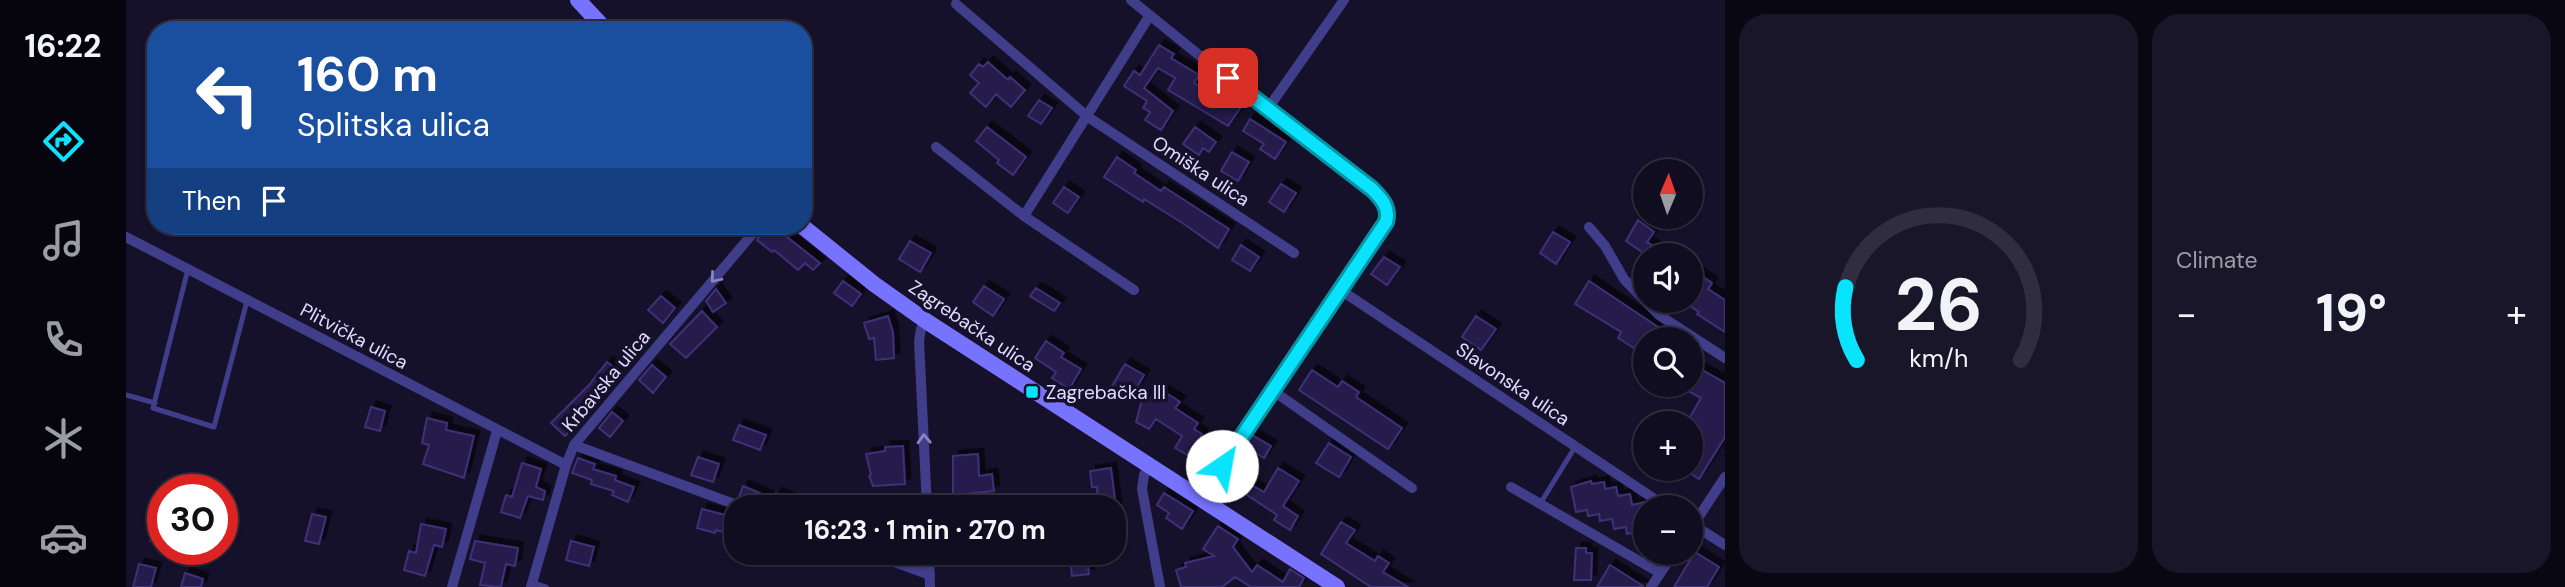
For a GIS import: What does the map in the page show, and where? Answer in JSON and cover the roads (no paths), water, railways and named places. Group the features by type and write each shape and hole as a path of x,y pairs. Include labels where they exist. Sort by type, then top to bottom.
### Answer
{"main road":[{"path":"578,0 598,21"},
{"name":"Zagrebačka ulica","path":"812,234 874,284 926,321 1337,587"}],"street":[{"path":"1131,0 1267,110 1372,189 1381,198 1388,215 1386,222 1200,499"},
{"path":"1267,110 1344,0"},
{"name":"Omiška ulica","path":"956,4 1088,117 1294,253"},
{"path":"1024,216 1150,15"},
{"path":"936,147 1024,216 1135,290"},
{"path":"1589,227 1605,246 1624,279 1659,315 1725,358"},
{"name":"Krbavska ulica","path":"532,585 574,445 751,235"},
{"name":"Plitvička ulica","path":"126,237 566,465"},
{"name":"Slavonska ulica","path":"1339,289 1649,495"},
{"path":"926,321 919,341 926,495"},
{"path":"1272,390 1412,488"},
{"path":"452,587 497,431"},
{"path":"574,445 724,500"},
{"path":"1149,466 1144,475 1142,489 1160,587"},
{"path":"1703,510 1725,477"},
{"path":"1511,487 1660,573"},
{"path":"1703,532 1725,545"},
{"path":"903,565 930,575"},
{"path":"930,565 930,587"},
{"path":"1651,587 1666,565"}],"lane":[{"path":"188,269 153,408 214,427 248,300"},
{"path":"126,395 155,403"},
{"path":"1540,504 1576,446"},
{"path":"532,585 545,587"}],"place":[{"name":"Zagrebačka III","path":"1032,392"}]}
